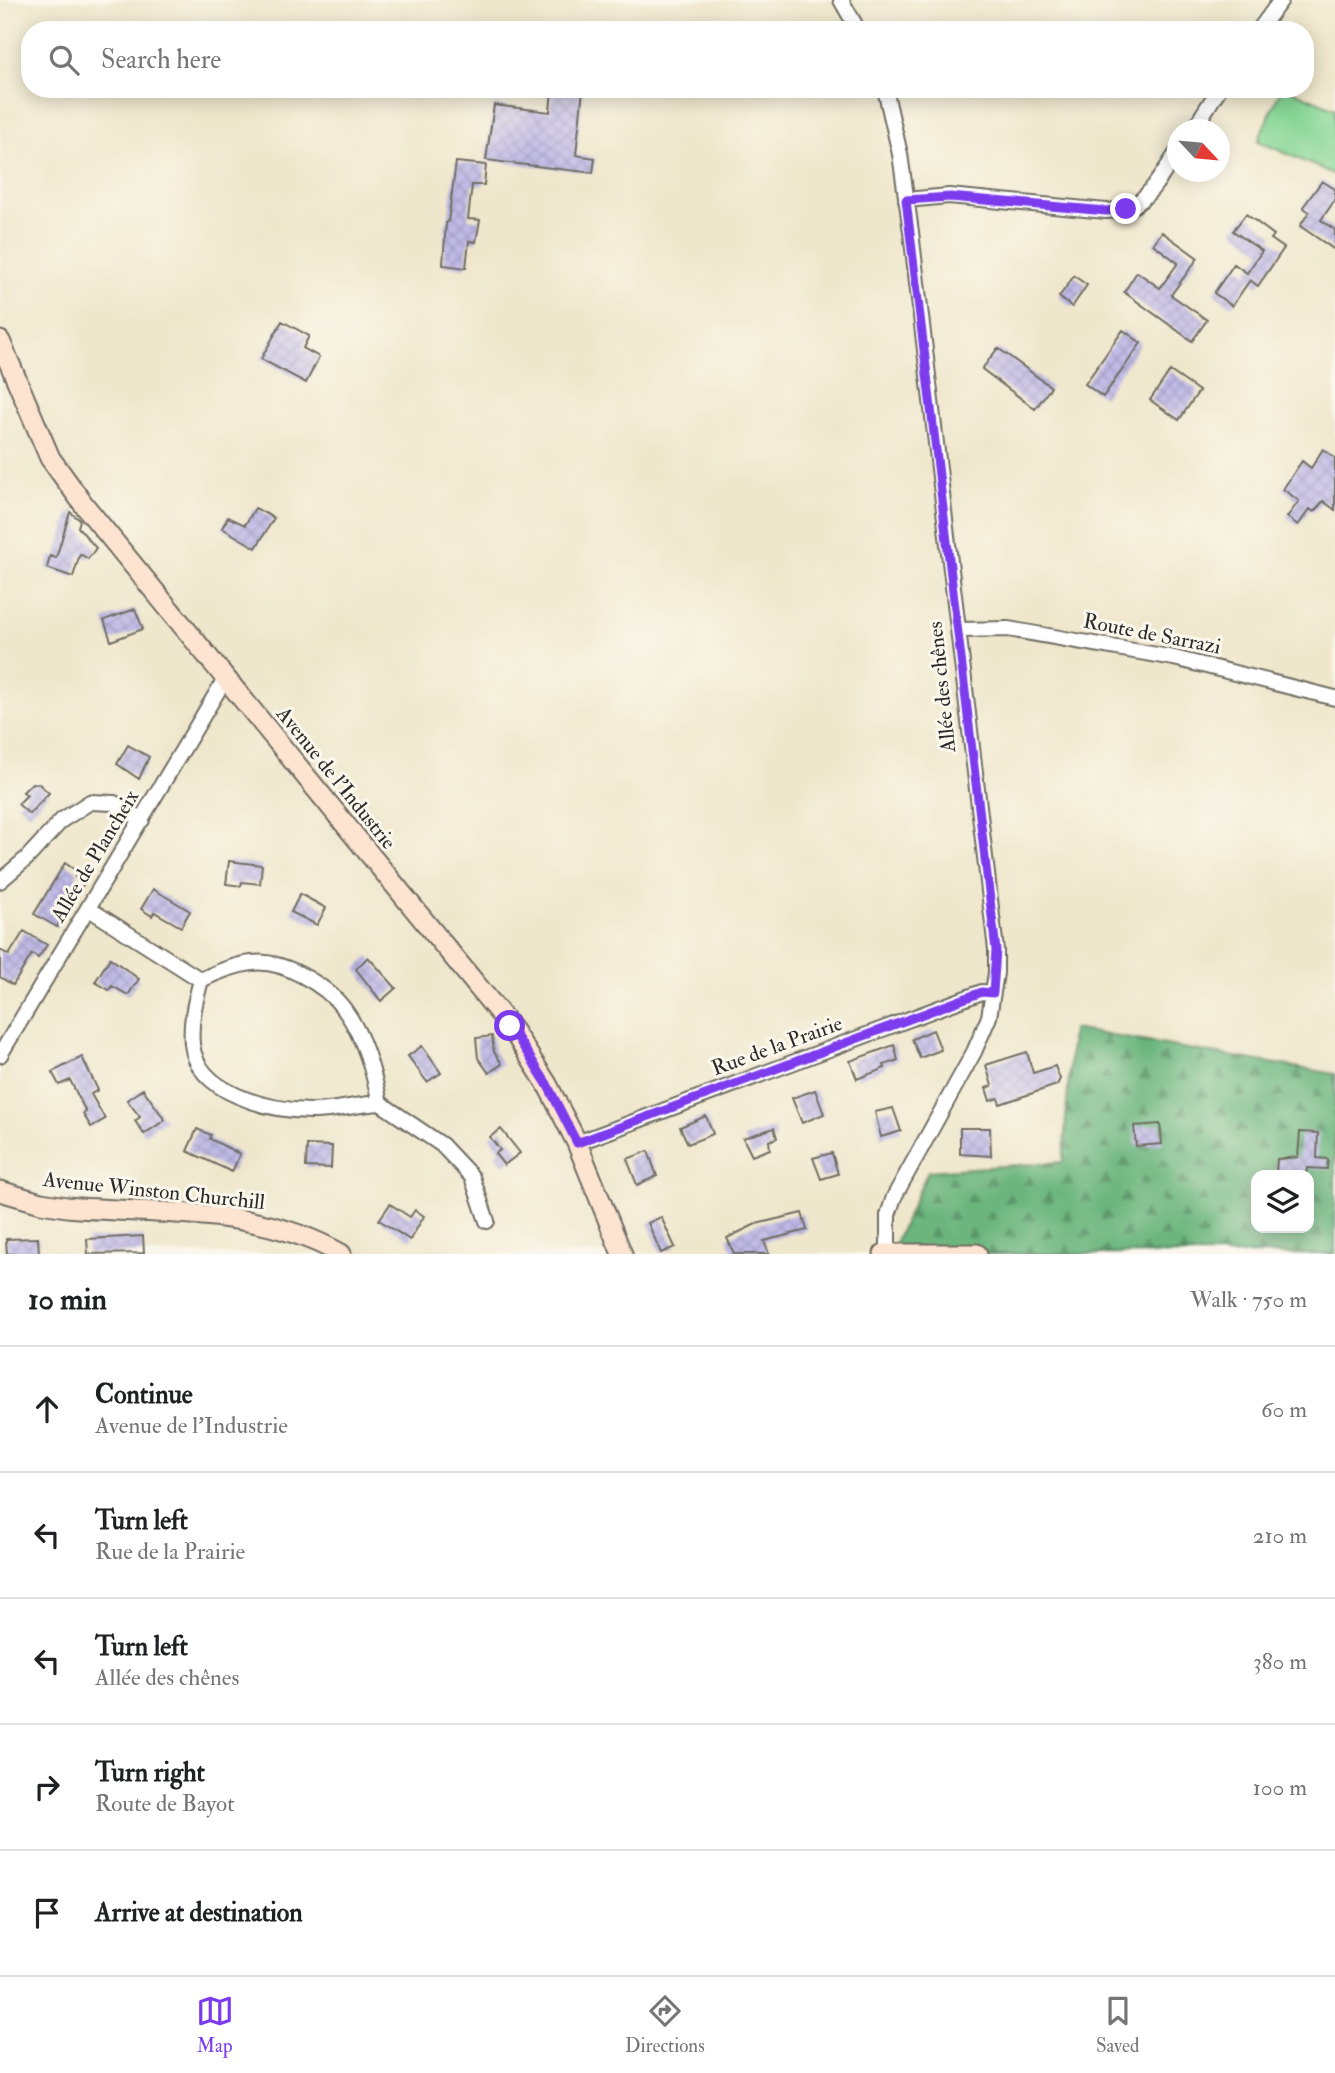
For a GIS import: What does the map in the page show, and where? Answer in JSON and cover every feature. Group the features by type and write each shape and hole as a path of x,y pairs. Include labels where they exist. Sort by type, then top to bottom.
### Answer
{"street":[{"path":"841,0 853,21"},
{"path":"1266,21 1281,0"},
{"name":"Allée des chênes","path":"886,1254 888,1215 894,1197 974,1052 989,1017 996,950 906,200 898,142 888,98"},
{"path":"1200,119 1213,98"},
{"path":"906,200 950,197 1106,211 1126,209 1137,203 1167,166"},
{"name":"Avenue de l'Industrie","path":"0,341 51,458 84,505 510,1026 547,1084 577,1143 622,1254"},
{"name":"Route de Sarrazi","path":"959,630 1008,629 1162,656 1237,672 1335,698"},
{"name":"Allée de Plancheix","path":"0,1055 225,679"},
{"path":"0,881 27,858 62,820 90,802 114,803 142,820"},
{"path":"89,909 201,980"},
{"path":"201,980 223,970 254,962 286,966 309,978 343,1008 364,1048 380,1104"},
{"path":"201,980 192,1014 192,1047 204,1075 227,1091 272,1108 313,1111 380,1104 442,1145 472,1177 487,1221"},
{"name":"Rue de la Prairie","path":"577,1143 982,992 993,993"},
{"name":"Avenue Winston Churchill","path":"0,1191 41,1203 67,1207 248,1220 294,1233 341,1254"},
{"path":"886,1254 977,1254"}],"green space":[{"path":"1277,98 1310,98 1335,109 1335,175 1258,141"},
{"path":"1072,1029 1335,1074 1335,1254 890,1254 928,1171 1063,1162"}],"building":[{"path":"551,98 582,98 576,155 595,158 593,173 486,160 494,105 550,112"},
{"path":"456,162 486,165 484,185 472,185 468,219 480,220 476,242 469,241 466,268 443,265 446,223"},
{"path":"1322,181 1335,189 1335,200 1321,220 1335,230 1335,250 1300,226 1309,212 1303,207"},
{"path":"1246,214 1274,235 1271,239 1284,248 1258,286 1250,280 1232,306 1214,293 1234,264 1247,273 1262,251 1233,231"},
{"path":"1162,232 1198,258 1171,295 1207,320 1192,341 1124,292 1137,272 1160,288 1178,263 1153,244"},
{"path":"1074,276 1087,285 1072,307 1059,297"},
{"path":"282,321 309,336 303,348 319,357 306,383 261,359"},
{"path":"1123,330 1141,343 1103,397 1085,384"},
{"path":"998,348 1051,387 1035,409 982,369"},
{"path":"1170,371 1199,391 1179,420 1150,400"},
{"path":"1323,449 1335,458 1335,510 1323,501 1314,512 1310,509 1298,525 1287,517 1299,501 1283,489 1302,461 1311,468"},
{"path":"255,508 274,518 256,548 222,528 228,517 245,525"},
{"path":"70,512 80,520 78,527 96,548 88,559 80,554 73,577 47,568 50,556 56,558"},
{"path":"135,609 143,629 111,641 104,620"},
{"path":"128,745 149,757 139,779 117,764"},
{"path":"32,783 39,784 49,793 29,814 18,804 27,795 23,792"},
{"path":"229,861 262,865 260,884 226,884"},
{"path":"65,863 78,872 75,877 84,883 57,927 34,914"},
{"path":"153,889 190,911 181,927 154,912 152,916 141,909"},
{"path":"300,894 326,908 317,925 291,912"},
{"path":"24,931 47,945 38,958 32,954 13,985 0,977 0,950 9,955"},
{"path":"368,957 396,988 381,1001 356,969"},
{"path":"110,958 139,979 128,995 112,986 109,990 95,982"},
{"path":"933,1030 941,1050 920,1058 912,1039"},
{"path":"492,1036 494,1052 502,1064 489,1073 478,1058 476,1038"},
{"path":"894,1045 898,1060 857,1079 850,1061"},
{"path":"422,1046 441,1073 427,1082 408,1056"},
{"path":"1027,1052 1033,1073 1055,1066 1060,1079 1057,1085 1000,1104 998,1098 990,1101 986,1088 992,1086 986,1065"},
{"path":"82,1057 98,1090 91,1094 105,1119 91,1127 70,1080 59,1085 52,1072"},
{"path":"143,1089 165,1120 144,1134 135,1121 140,1117 127,1100"},
{"path":"815,1090 824,1114 802,1123 792,1098"},
{"path":"893,1108 901,1131 881,1137 875,1112"},
{"path":"706,1116 713,1134 688,1144 680,1127"},
{"path":"1160,1124 1162,1144 1136,1146 1134,1126"},
{"path":"774,1128 777,1138 769,1141 770,1149 752,1156 743,1138"},
{"path":"960,1128 990,1128 991,1156 960,1154"},
{"path":"197,1129 211,1135 210,1139 240,1154 232,1172 187,1151"},
{"path":"501,1129 520,1153 504,1165 495,1154 500,1150 490,1137"},
{"path":"1300,1132 1318,1133 1317,1158 1328,1159 1327,1169 1276,1170 1277,1159 1298,1157"},
{"path":"307,1145 332,1146 331,1168 306,1167"},
{"path":"648,1151 657,1176 637,1185 627,1159"},
{"path":"832,1153 838,1174 821,1179 813,1158"},
{"path":"390,1204 410,1217 415,1210 424,1216 410,1240 379,1220"},
{"path":"802,1213 807,1230 764,1241 769,1254 734,1254 727,1238 756,1224"},
{"path":"661,1217 675,1247 661,1253 648,1223"},
{"path":"143,1236 144,1253 88,1254 87,1239"},
{"path":"38,1238 39,1254 7,1254 6,1239"}],"route":[{"path":"510,1026 547,1084 577,1143 982,992 993,993 996,950 906,200 950,197 1106,211 1126,209"}]}
